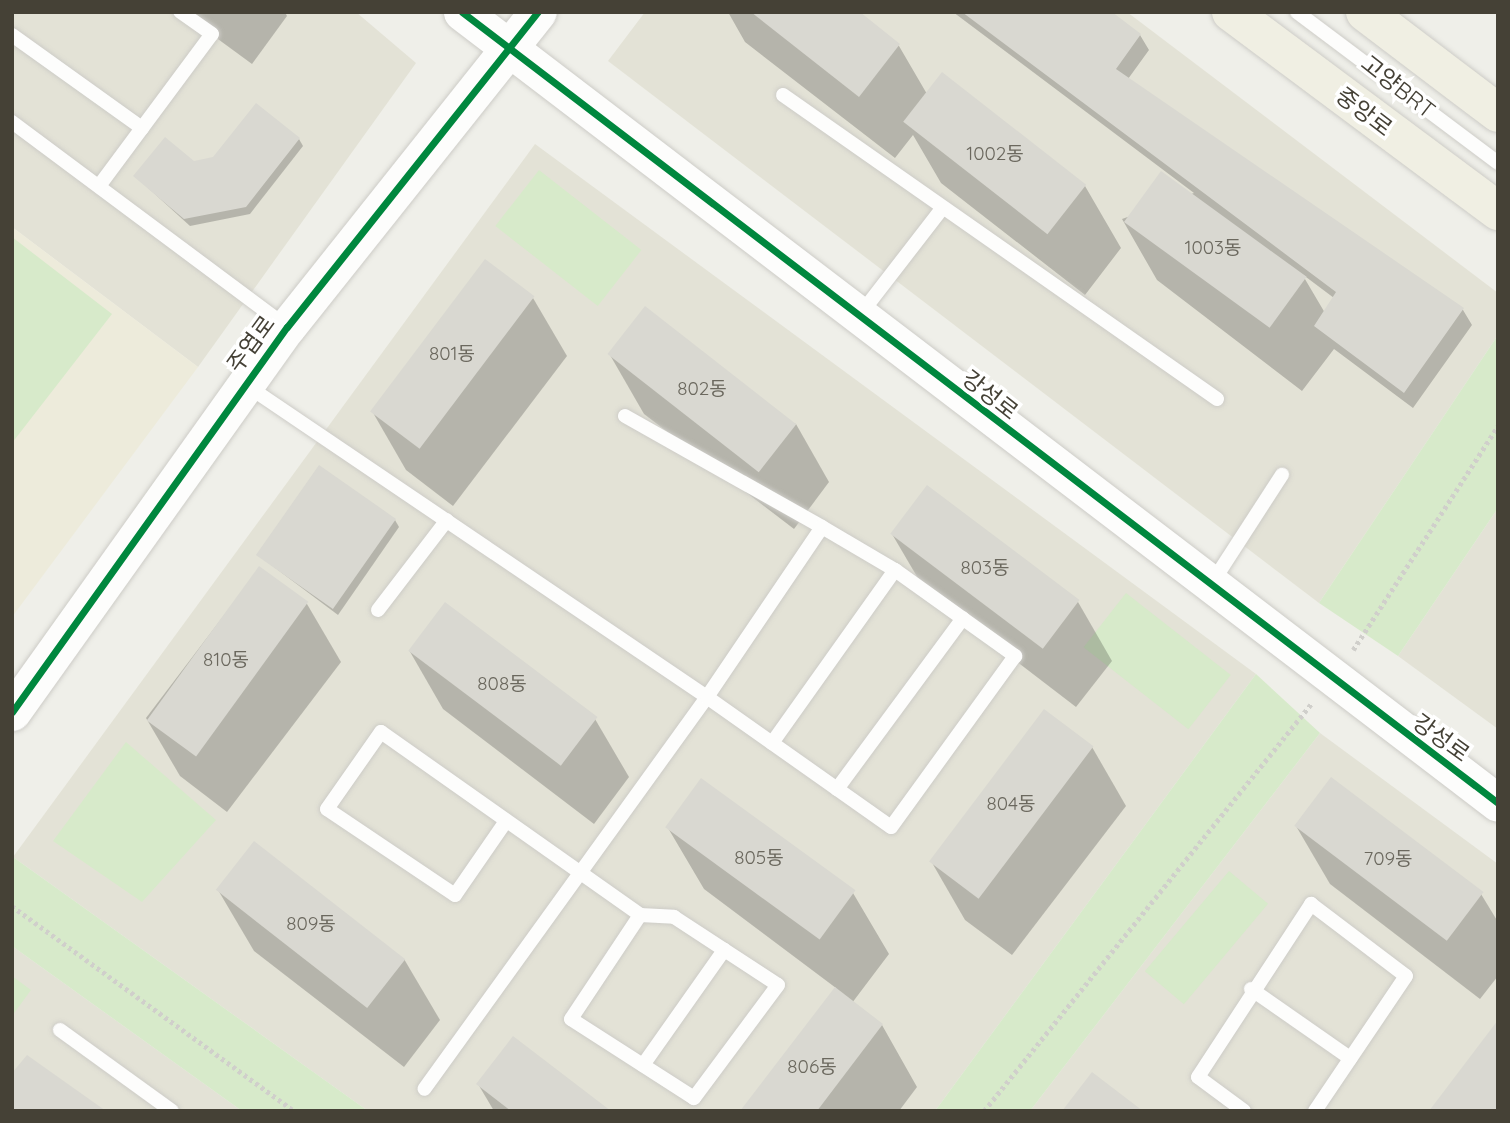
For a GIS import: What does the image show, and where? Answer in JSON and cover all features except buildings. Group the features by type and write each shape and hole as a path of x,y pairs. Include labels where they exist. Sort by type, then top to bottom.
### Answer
{"main road":[{"name":"중앙로","path":"1231,12 1498,211"},
{"path":"1375,20 1498,113"}],"street":[{"name":"강성로","path":"462,12 1209,587 1498,803"},
{"name":"주엽로","path":"12,712 287,327 538,12"}],"lane":[{"path":"99,186 212,34 180,12"},
{"name":"고양BRT","path":"1297,12 1498,163"},
{"name":"고양BRT","path":"1375,20 1498,134"},
{"path":"12,35 142,128"},
{"path":"783,95 941,210 1217,399"},
{"path":"12,122 287,327"},
{"path":"858,318 941,210"},
{"path":"246,384 707,697 891,827 1015,656 895,570 625,416"},
{"path":"1209,587 1282,475"},
{"path":"378,610 447,520"},
{"path":"424,1089 585,873 822,527"},
{"path":"772,743 895,570"},
{"path":"837,789 962,618"},
{"path":"504,824 455,895 327,809 381,732 504,824 585,873 639,915 674,917 778,985 694,1098 571,1019 639,915"},
{"path":"1244,1111 1198,1077 1251,989 1311,904 1406,976 1315,1111"},
{"path":"643,1065 724,950"},
{"path":"1251,989 1350,1058"},
{"path":"60,1030 172,1111"}],"path":[{"path":"1353,650 1498,426"},
{"path":"984,1111 1311,705"},
{"path":"12,906 294,1111"}],"shaded area":[{"path":"12,12 356,12 416,63 198,367 12,227"},
{"path":"645,12 1127,12 1498,293 1498,335 1319,603 608,61"},
{"path":"535,144 1256,674 935,1111 368,1111 13,857"},
{"path":"12,227 198,367 12,617"},
{"path":"1498,508 1498,729 1398,656"},
{"path":"1320,733 1498,864 1498,1111 1030,1111"},
{"path":"12,946 242,1111 12,1111"}],"green space":[{"path":"539,170 641,250 598,306 495,226"},
{"path":"12,237 112,314 12,443"},
{"path":"1498,335 1498,508 1398,656 1319,603"},
{"path":"1126,593 1231,675 1188,729 1084,647"},
{"path":"1256,674 1320,733 1030,1111 935,1111"},
{"path":"126,742 216,820 142,902 53,841"},
{"path":"13,857 368,1111 242,1111 12,946"},
{"path":"1229,871 1268,904 1184,1004 1145,971"},
{"path":"12,976 31,990 12,1016"}],"cycle path":[{"path":"462,12 1498,803"},
{"path":"12,712 287,327 538,12"}]}
